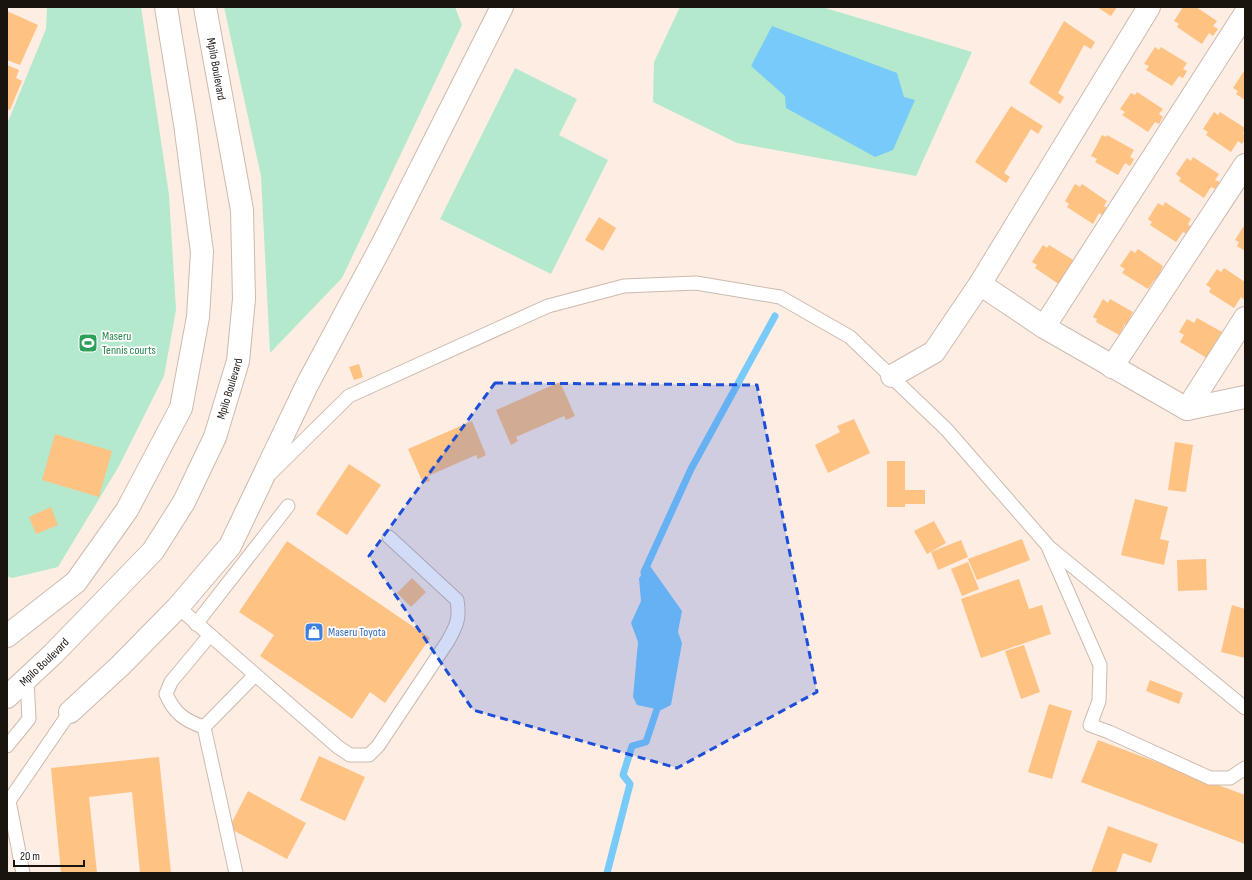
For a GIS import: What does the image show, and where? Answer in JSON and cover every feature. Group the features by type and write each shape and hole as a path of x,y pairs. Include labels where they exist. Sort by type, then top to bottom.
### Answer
{"main road":[{"path":"7,636 76,582 127,510 181,408 198,317 202,252 185,124 166,7"},
{"name":"Mpilo Boulevard","path":"7,697 27,679 152,551 184,502 214,436 238,361 244,299 242,210 204,7"},
{"path":"70,712 120,666 178,608 230,546 307,385 383,243 502,7"},
{"path":"892,376 934,352 980,284 1149,7"},
{"path":"1044,327 1245,14"},
{"path":"1112,367 1245,165"},
{"path":"980,284 1044,327 1187,409 1245,397"},
{"path":"1187,409 1245,318"}],"lane":[{"path":"259,484 349,396 548,306 624,286 696,283 780,297 850,337 947,430 1049,547 1245,708"},
{"path":"196,624 288,506"},
{"path":"178,608 338,747 350,754 369,754 378,746 448,641 457,626 459,613 457,600 389,537"},
{"path":"1049,547 1100,665 1098,701 1090,725 1109,732 1210,778 1230,778 1245,768"},
{"path":"204,727 186,721 170,704 166,694 171,682 210,635"},
{"path":"204,727 255,675"},
{"path":"7,746 29,719 27,679"},
{"path":"23,873 9,801 70,712"},
{"path":"204,727 236,873"}],"highlighted area":[{"path":"495,383 757,385 817,692 677,768 473,710 369,556"}],"green space":[{"name":"Maseru Tennis courts","path":"47,7 141,7 169,195 176,310 164,376 119,466 58,567 12,578 7,576 7,124 46,29"},
{"path":"224,7 455,7 462,25 342,278 270,353 261,176"},
{"path":"680,7 822,7 972,52 916,176 737,143 653,102 654,62"},
{"path":"515,68 577,99 559,135 608,160 551,274 440,219"}],"water":[{"path":"772,26 897,73 904,97 915,100 893,150 875,157 786,108 785,96 751,66"},
{"path":"650,566 682,611 678,632 682,643 671,705 661,710 637,705 633,697 638,642 631,623 641,601 639,578"}],"building":[{"path":"1097,7 1117,7 1111,16"},
{"path":"1183,7 1196,7 1217,21 1213,26 1218,29 1213,36 1209,33 1202,44 1177,27 1179,24 1174,21"},
{"path":"7,11 38,25 20,65 7,60"},
{"path":"1064,21 1095,42 1091,49 1084,45 1058,93 1064,97 1060,104 1029,83"},
{"path":"1155,47 1159,50 1161,47 1187,63 1183,69 1187,71 1183,78 1179,76 1172,86 1146,70 1149,66 1144,64"},
{"path":"7,65 19,70 16,78 22,81 10,110 7,109"},
{"path":"1244,71 1245,100 1236,94 1238,91 1233,88"},
{"path":"1137,92 1163,109 1159,114 1163,117 1159,124 1155,122 1148,132 1122,115 1125,112 1120,109 1131,93 1135,95"},
{"path":"1011,106 1043,126 1038,134 1031,129 1004,173 1010,177 1006,183 975,162"},
{"path":"1214,112 1218,115 1220,112 1245,128 1243,134 1245,139 1242,144 1238,141 1231,152 1206,135 1208,132 1203,129"},
{"path":"1102,135 1106,137 1107,135 1134,150 1130,157 1134,159 1130,166 1125,163 1118,175 1095,162 1097,159 1091,156"},
{"path":"1193,157 1219,174 1215,180 1220,182 1215,189 1211,187 1204,198 1179,181 1181,178 1176,174 1187,158 1191,161"},
{"path":"1075,184 1080,187 1082,184 1107,201 1104,206 1108,209 1103,216 1099,213 1093,224 1067,207 1069,204 1065,201"},
{"path":"1165,202 1191,219 1188,224 1191,227 1187,234 1183,232 1176,242 1150,225 1152,222 1148,219 1158,203 1163,206"},
{"path":"599,217 616,228 603,251 585,240"},
{"path":"1245,224 1245,251 1237,246 1239,242 1235,240"},
{"path":"1043,245 1047,248 1049,245 1075,261 1060,285 1035,268 1037,265 1032,262"},
{"path":"1138,249 1163,266 1160,272 1164,274 1159,281 1155,279 1148,289 1122,273 1125,269 1120,266 1131,250 1135,253"},
{"path":"1224,268 1245,282 1245,300 1241,297 1234,308 1209,292 1211,288 1206,285 1217,269 1221,272"},
{"path":"1103,299 1108,303 1110,299 1133,312 1130,317 1134,319 1130,326 1125,324 1119,335 1096,322 1097,319 1093,317"},
{"path":"1197,318 1222,332 1207,358 1180,342 1184,335 1179,332 1187,319 1194,323"},
{"path":"359,364 363,377 354,380 349,367"},
{"path":"560,382 575,416 566,420 564,416 516,437 518,441 511,445 496,410"},
{"path":"854,419 870,453 828,473 815,445 840,432 837,426"},
{"path":"472,421 486,455 478,459 476,455 428,476 430,481 423,483 408,449"},
{"path":"55,434 112,451 99,497 42,480"},
{"path":"1175,442 1193,445 1186,492 1168,490"},
{"path":"887,461 905,461 905,490 925,490 925,504 905,504 905,507 887,507"},
{"path":"349,464 381,485 347,535 316,514"},
{"path":"1135,499 1168,507 1160,539 1169,541 1164,565 1121,555"},
{"path":"51,507 58,525 36,534 29,517"},
{"path":"934,521 946,543 927,554 914,531"},
{"path":"1022,539 1030,560 977,580 968,559"},
{"path":"961,540 968,557 938,570 931,552"},
{"path":"287,541 430,638 385,703 370,692 352,719 260,656 274,635 239,612"},
{"path":"1206,559 1207,590 1178,591 1177,560"},
{"path":"968,562 979,589 962,596 951,569"},
{"path":"412,578 426,592 411,607 397,593"},
{"path":"1019,579 1029,609 1042,605 1051,634 981,658 961,599"},
{"path":"1232,605 1245,609 1245,658 1221,652"},
{"path":"1024,645 1040,692 1021,699 1005,651"},
{"path":"1150,680 1183,693 1179,704 1146,691"},
{"path":"1049,704 1072,711 1052,779 1028,772"},
{"path":"1098,740 1245,795 1245,844 1081,782"},
{"path":"319,756 365,777 345,821 300,800"},
{"path":"159,757 171,873 140,873 132,792 89,797 97,873 61,873 51,768"},
{"path":"248,791 306,823 287,859 229,828"},
{"path":"1108,826 1158,844 1151,863 1123,853 1116,873 1091,873"}],"waterway":[{"path":"645,580 644,572 691,469 775,316"},
{"path":"607,873 630,784 623,775 632,746 646,742 657,709 656,700"}],"place":[{"name":"Maseru Tennis courts","path":"88,343"},
{"name":"Maseru Toyota","path":"314,632"}]}
